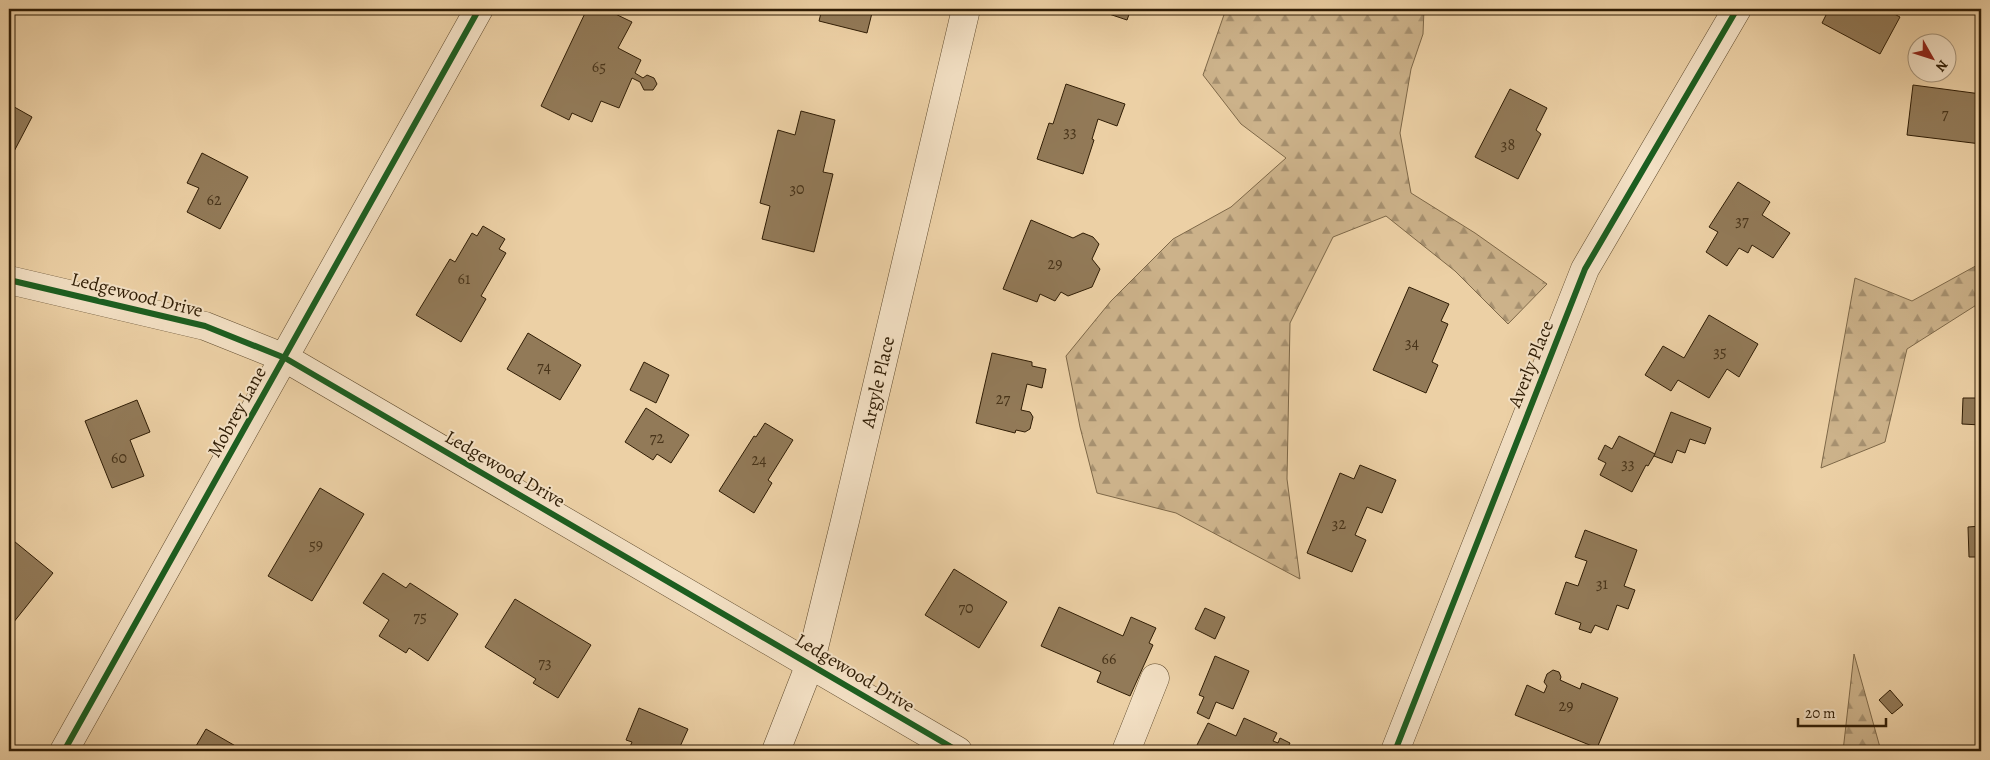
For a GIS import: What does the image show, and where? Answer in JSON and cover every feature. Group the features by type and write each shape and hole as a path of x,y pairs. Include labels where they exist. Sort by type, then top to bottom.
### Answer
{"street":[{"name":"Mobrey Lane","path":"64,751 479,9"},
{"name":"Argyle Place","path":"776,751 810,664 846,521 966,9"},
{"name":"Averly Place","path":"1395,751 1584,269 1737,9"},
{"name":"Ledgewood Drive","path":"9,280 205,326 285,358 958,751"},
{"path":"1126,751 1155,678"}],"green space":[{"path":"1226,9 1424,9 1423,34 1411,69 1400,133 1411,193 1475,233 1547,284 1508,324 1455,271 1386,216 1333,237 1290,323 1287,479 1300,579 1176,513 1097,493 1080,427 1066,356 1111,301 1173,239 1231,207 1286,158 1241,124 1203,75"},
{"path":"1981,263 1981,302 1907,349 1885,442 1821,468 1855,278 1912,301"},
{"path":"1854,654 1881,751 1843,751"}],"building":[{"path":"587,9 605,9 632,22 618,48 641,60 635,73 643,78 647,75 654,78 657,84 653,90 644,90 640,82 632,78 619,108 601,101 592,122 572,113 569,120 541,106"},
{"path":"822,9 873,9 867,33 819,21"},
{"path":"1094,9 1131,9 1127,20"},
{"path":"1829,9 1885,9 1900,17 1880,54 1822,23"},
{"path":"1066,84 1125,104 1117,126 1098,119 1092,139 1094,140 1083,174 1037,159 1049,123 1053,124"},
{"path":"1913,85 1981,94 1981,144 1907,135"},
{"path":"1510,89 1547,108 1536,130 1541,134 1518,179 1475,157"},
{"path":"9,104 32,117 9,161"},
{"path":"801,111 835,120 823,172 833,174 814,252 762,239 770,206 760,203 778,130 795,135"},
{"path":"202,153 248,177 220,229 187,212 199,188 187,183"},
{"path":"1738,182 1770,202 1762,215 1790,233 1773,258 1752,245 1748,253 1739,248 1727,266 1706,252 1718,232 1709,227"},
{"path":"1031,220 1073,238 1083,233 1093,237 1099,244 1092,259 1100,269 1092,287 1068,296 1061,292 1055,301 1040,294 1037,302 1003,289"},
{"path":"483,226 505,239 499,249 506,253 481,296 486,299 461,342 416,315 450,259 455,262 472,233 477,236"},
{"path":"1409,287 1449,304 1441,321 1448,324 1432,362 1438,365 1426,393 1373,370"},
{"path":"1709,315 1758,344 1739,377 1727,369 1709,398 1678,380 1671,391 1645,375 1663,346 1684,358"},
{"path":"528,333 581,365 560,400 507,369"},
{"path":"992,353 1032,362 1032,366 1046,369 1042,388 1027,384 1021,410 1030,412 1033,417 1030,429 1025,432 1016,430 1015,433 976,423"},
{"path":"644,362 669,375 656,403 630,390"},
{"path":"1963,398 1981,398 1981,425 1962,424"},
{"path":"137,400 150,432 130,440 144,476 112,488 85,421"},
{"path":"646,408 689,435 671,463 657,454 653,460 625,442"},
{"path":"1671,412 1711,428 1705,444 1690,439 1685,453 1677,450 1672,463 1654,456"},
{"path":"765,423 793,440 768,480 772,483 754,513 719,491 754,436 756,437"},
{"path":"1619,436 1655,454 1648,466 1646,465 1632,492 1600,475 1606,463 1598,459 1605,445 1612,449"},
{"path":"1360,465 1396,480 1382,513 1367,507 1355,535 1366,540 1352,572 1307,553 1340,473 1354,479"},
{"path":"320,488 364,514 312,601 268,576"},
{"path":"1981,526 1981,557 1969,557 1968,527"},
{"path":"1585,530 1637,550 1624,586 1635,590 1628,609 1617,605 1608,630 1595,625 1591,633 1579,629 1581,623 1555,614 1566,582 1578,586 1587,561 1575,557"},
{"path":"9,537 53,573 9,628"},
{"path":"954,569 1007,602 979,648 925,615"},
{"path":"383,573 406,588 410,583 458,614 428,661 409,648 406,653 379,636 389,620 363,603"},
{"path":"515,599 591,645 558,698 533,683 536,679 485,647"},
{"path":"1059,607 1123,636 1131,617 1156,628 1149,643 1153,645 1130,696 1097,682 1101,672 1041,646"},
{"path":"1205,608 1225,617 1215,639 1195,629"},
{"path":"1215,656 1249,671 1233,709 1216,702 1209,719 1197,713 1204,697 1199,695"},
{"path":"1553,670 1559,672 1560,680 1580,689 1582,683 1618,698 1597,748 1515,715 1527,685 1544,693 1547,686 1544,682 1547,674"},
{"path":"1890,690 1903,705 1892,714 1879,700"},
{"path":"639,708 688,729 678,751 628,751 632,742 626,740"},
{"path":"1244,718 1277,733 1273,741 1278,743 1280,738 1290,743 1286,751 1194,751 1208,723 1236,736"},
{"path":"206,729 239,748 237,751 193,751"}],"cycle path":[{"path":"64,751 479,9"},
{"path":"1395,751 1585,269 1737,9"},
{"path":"9,280 205,326 285,358 958,751"}]}
